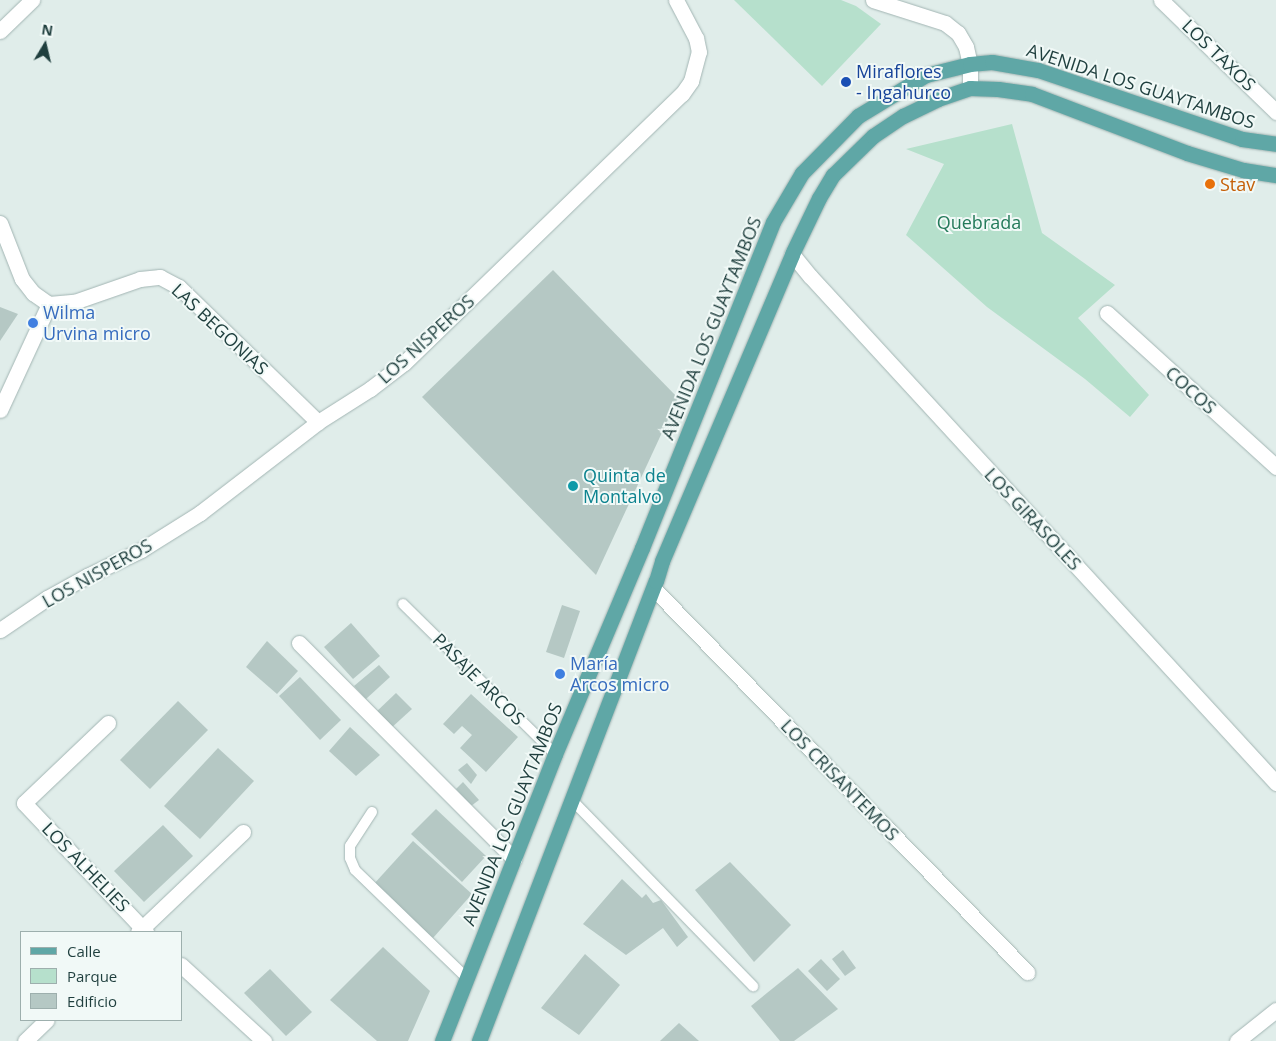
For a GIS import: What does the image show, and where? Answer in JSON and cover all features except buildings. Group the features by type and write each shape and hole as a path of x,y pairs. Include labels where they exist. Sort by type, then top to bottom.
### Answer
{"main road":[{"name":"AVENIDA LOS GUAYTAMBOS","path":"442,1041 555,754 642,548 773,222 802,173 858,116 926,75 970,64 992,62 1038,70 1242,139 1276,144"},
{"path":"479,1041 654,589 662,561 792,254 819,198 833,175 873,136 903,116 929,103 970,88 998,89 1032,94 1187,154 1243,170 1276,175"},
{"path":"858,116 873,136"},
{"path":"642,548 662,561"}],"street":[{"path":"0,31 32,0"},
{"name":"LOS NISPEROS","path":"0,630 47,598 141,550 200,513 318,422 370,389 404,363 682,94 691,81 699,52 696,38 676,0"},
{"path":"874,0 945,22 958,33 966,47 970,64 970,88"},
{"name":"LOS TAXOS","path":"1161,0 1276,112"},
{"path":"0,223 22,279 33,293 50,304 0,410"},
{"name":"LOS GIRASOLES","path":"792,254 810,276 1276,783"},
{"name":"LAS BEGONIAS","path":"50,304 74,302 140,278 160,277 179,286 318,422"},
{"name":"COCOS","path":"1107,313 1276,467"},
{"name":"LOS CRISANTEMOS","path":"654,589 1027,972"},
{"path":"299,643 514,859"},
{"name":"LOS ALHELIES","path":"108,723 24,803 131,914 142,931"},
{"path":"142,931 243,832"},
{"path":"182,966 264,1041"},
{"path":"1237,1041 1276,1010"},
{"path":"25,1041 46,1021"}],"lane":[{"name":"PASAJE ARCOS","path":"403,604 555,754"},
{"path":"572,800 753,986"},
{"path":"372,812 350,846 350,858 355,870 467,978"}],"green space":[{"path":"734,0 841,0 856,6 881,24 822,86"},
{"name":"Quebrada","path":"1012,124 1042,233 1115,285 1078,318 1149,395 1130,417 1085,379 987,307 906,235 944,164 906,149"}],"place":[{"name":"Miraflores - Ingahurco","path":"846,82"},
{"name":"Stav","path":"1210,184"},
{"name":"Wilma Urvina micro","path":"33,323"},
{"name":"Quinta de Montalvo","path":"573,486"},
{"name":"María Arcos micro","path":"560,674"}]}
